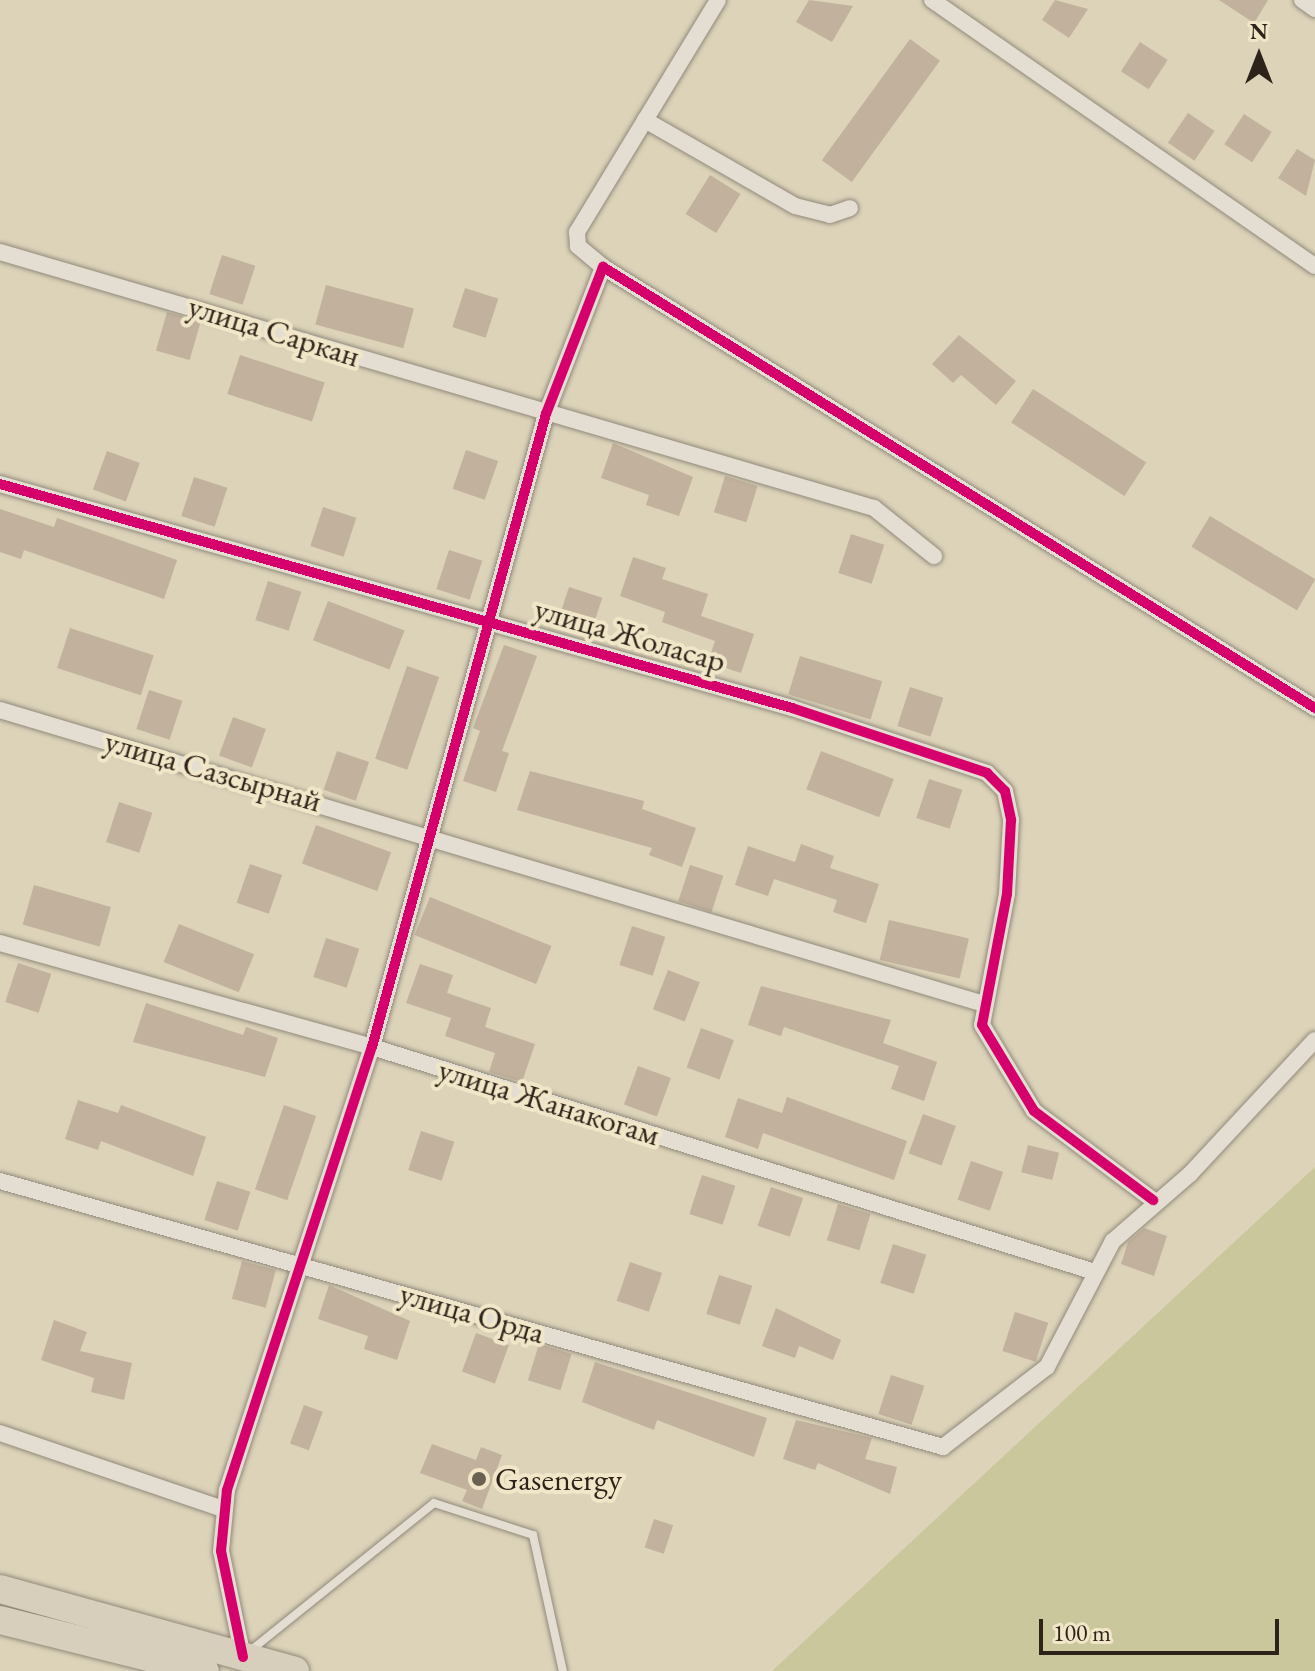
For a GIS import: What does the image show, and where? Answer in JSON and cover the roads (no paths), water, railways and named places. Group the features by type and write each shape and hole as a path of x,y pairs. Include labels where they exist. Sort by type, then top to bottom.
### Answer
{"highway":[{"path":"0,1589 241,1664 295,1671"},
{"path":"0,1620 205,1671"}],"street":[{"path":"718,0 577,232 578,246 603,267 1315,708"},
{"path":"932,0 1315,266"},
{"path":"1302,0 1315,9"},
{"path":"645,120 795,206 830,215 850,208"},
{"name":"улица Саркан","path":"0,252 874,508 934,556"},
{"path":"241,1664 221,1551 223,1509 304,1266 372,1047 426,832 489,622 546,414 603,267"},
{"name":"улица Жоласар","path":"0,484 489,622 915,747 987,773 1005,791 1011,820 1007,894 981,1003"},
{"name":"улица Сазсырнай","path":"0,710 426,832 981,1003"},
{"name":"улица Жанакогам","path":"0,943 372,1047 1095,1272"},
{"path":"981,1003 982,1025 1002,1067 1034,1111 1153,1200"},
{"path":"1095,1272 1153,1200 1190,1174 1315,1040"},
{"name":"улица Орда","path":"0,1181 943,1447 1047,1367 1095,1272"},
{"path":"0,1433 223,1509"}],"lane":[{"path":"241,1664 434,1503 533,1535 563,1671"}],"place":[{"name":"Gasenergy","path":"479,1479"}]}
